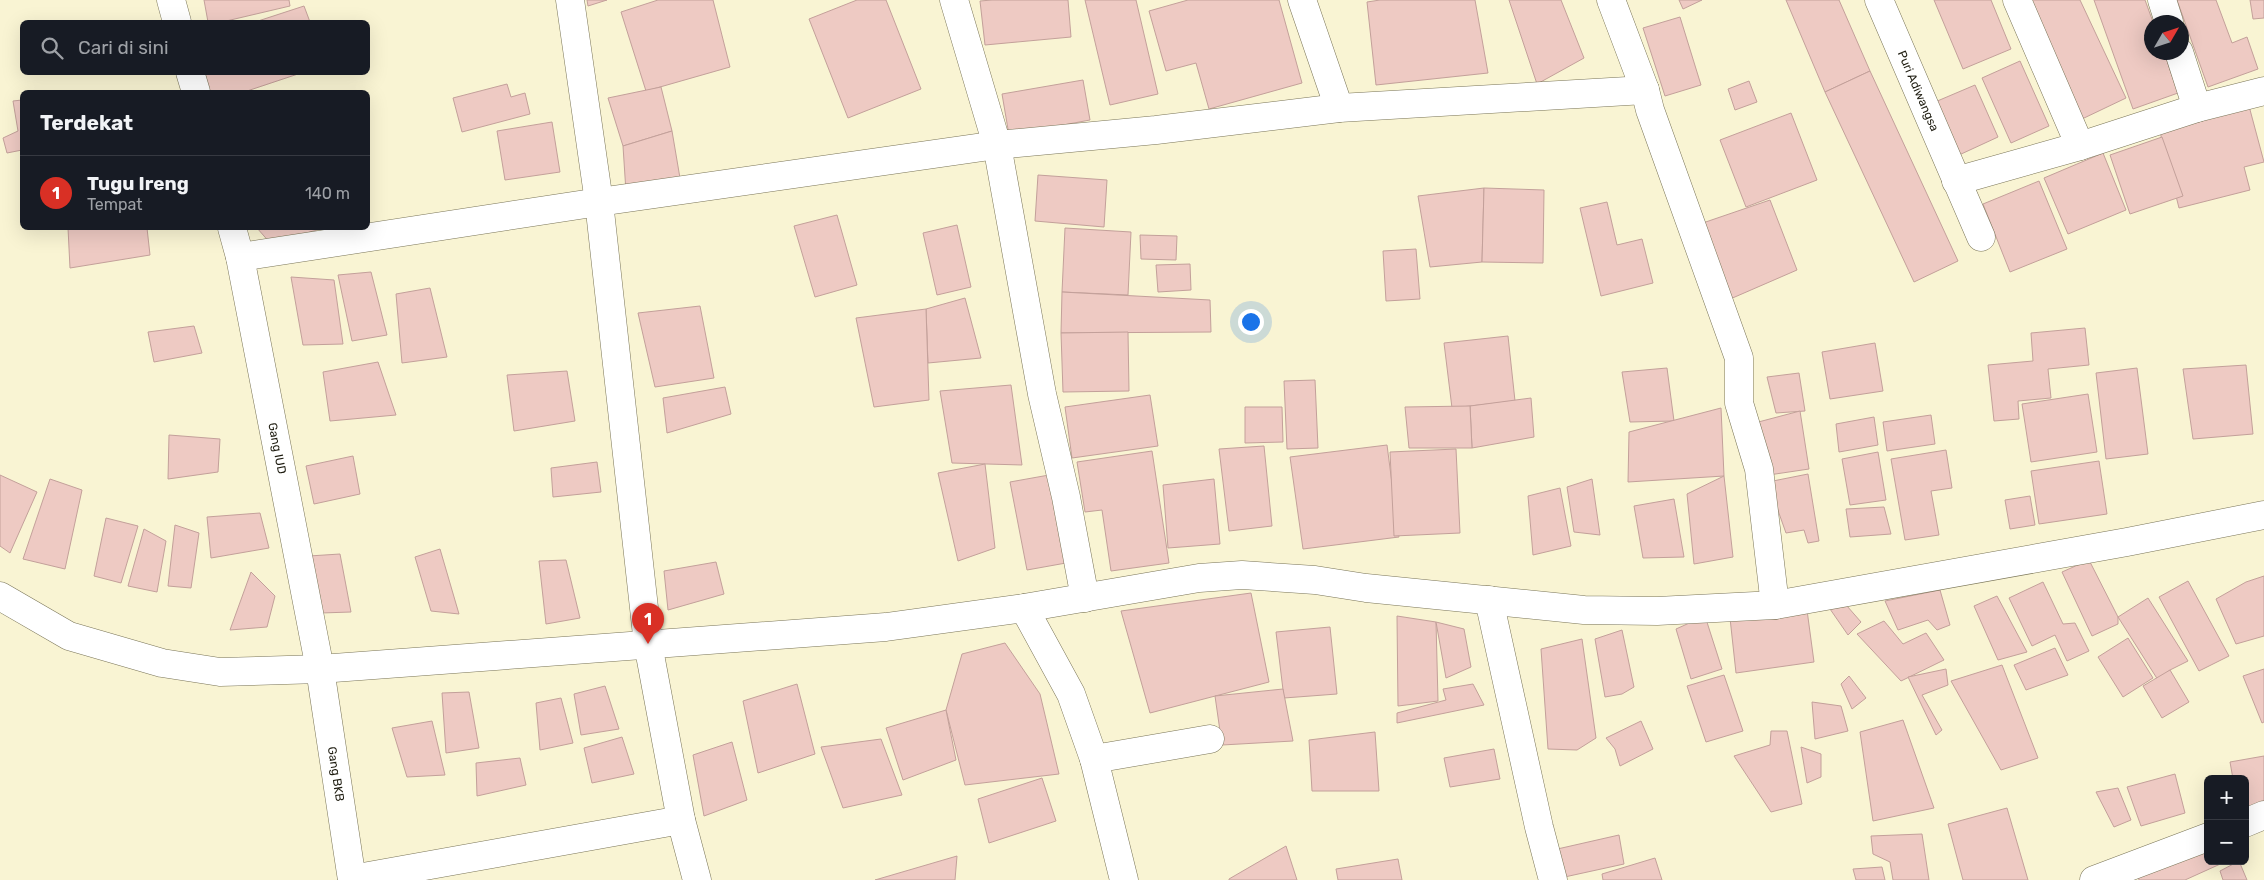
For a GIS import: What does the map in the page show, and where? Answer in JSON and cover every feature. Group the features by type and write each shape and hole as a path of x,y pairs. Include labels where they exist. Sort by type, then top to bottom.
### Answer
{"street":[{"path":"171,0 176,20"},
{"path":"570,0 599,202 648,644 681,820 697,880"},
{"path":"954,0 998,145 1042,394 1066,498 1084,598"},
{"path":"1302,0 1339,108"},
{"path":"1611,0 1646,90 1653,118 1739,358 1739,403 1759,469 1775,605"},
{"name":"Puri Adiwangsa","path":"1879,0 1981,237"},
{"path":"2017,0 2080,146"},
{"path":"2162,0 2167,15"},
{"path":"2181,60 2196,108"},
{"path":"191,75 195,90"},
{"path":"240,257 599,202 998,145 1156,130 1339,108 1646,90"},
{"path":"1956,181 2080,146 2196,108 2264,90"},
{"name":"Gang IUD","path":"233,230 240,257 320,670"},
{"path":"0,596 69,636 162,663 220,672 320,670 648,644 886,628 1024,608 1199,578 1242,575 1276,576 1366,588 1584,610 1666,610 1775,605 2127,542 2264,515"},
{"path":"1489,600 1539,827 1553,880"},
{"path":"1024,608 1071,694 1094,759 1124,880"},
{"name":"Gang BKB","path":"320,670 352,879"},
{"path":"1094,759 1210,739"},
{"path":"2249,822 2264,816"},
{"path":"352,879 681,820"},
{"path":"2094,880 2204,839"}],"building":[{"path":"204,0 289,0 290,6 230,20 208,20"},
{"path":"587,0 607,0 588,6"},
{"path":"658,0 713,0 730,67 646,91 621,12"},
{"path":"857,0 886,0 921,89 848,118 809,19"},
{"path":"1068,0 1071,37 985,45 980,1"},
{"path":"1085,0 1136,0 1158,94 1110,105"},
{"path":"1188,0 1279,0 1302,83 1209,109 1196,63 1166,71 1149,11"},
{"path":"1380,0 1475,0 1488,73 1376,85 1367,2"},
{"path":"1509,0 1561,0 1584,58 1537,84"},
{"path":"1679,0 1702,0 1683,9"},
{"path":"1786,0 1839,0 1870,71 1825,92"},
{"path":"1934,0 1991,0 2011,49 1963,69"},
{"path":"2027,0 2080,0 2126,98 2082,119"},
{"path":"2094,0 2145,0 2150,15 2144,15 2144,60 2167,60 2178,93 2133,109"},
{"path":"2177,0 2216,0 2232,43 2247,37 2258,69 2208,87 2189,34 2189,15 2182,15"},
{"path":"2250,0 2264,0 2264,18 2253,19"},
{"path":"304,6 309,20 261,20"},
{"path":"1680,17 1701,85 1665,96 1643,28"},
{"path":"2020,61 2049,126 2011,143 1982,78"},
{"path":"1870,71 1958,261 1914,282 1825,92"},
{"path":"201,75 295,75 250,90 201,90"},
{"path":"1083,80 1090,120 1009,135 1002,94"},
{"path":"1749,81 1757,102 1735,110 1728,89"},
{"path":"507,84 511,97 525,93 530,114 462,132 453,98"},
{"path":"1975,85 1998,137 1959,155 1935,102"},
{"path":"661,87 672,131 623,146 608,98"},
{"path":"20,100 20,150 7,153 3,138 18,131 13,101"},
{"path":"2249,106 2264,162 2244,167 2250,190 2179,208 2159,128"},
{"path":"1791,113 1817,180 1746,207 1720,140"},
{"path":"552,122 560,172 505,180 497,131"},
{"path":"672,131 681,184 626,192 623,146"},
{"path":"2162,137 2183,196 2130,214 2110,155"},
{"path":"2103,153 2126,210 2068,234 2044,178"},
{"path":"1038,175 1107,180 1104,227 1035,221"},
{"path":"2039,181 2067,249 2010,272 1983,204"},
{"path":"1484,188 1482,262 1430,267 1418,196"},
{"path":"1484,188 1544,190 1543,263 1482,262"},
{"path":"1770,200 1797,270 1721,303 1694,226"},
{"path":"1607,202 1617,245 1642,239 1653,283 1601,296 1580,208"},
{"path":"837,215 857,285 815,297 794,226"},
{"path":"957,225 971,287 937,295 923,233"},
{"path":"1065,228 1131,232 1128,295 1062,292"},
{"path":"68,230 147,230 150,255 70,268"},
{"path":"259,230 316,230 271,244"},
{"path":"1140,235 1177,236 1176,260 1141,259"},
{"path":"1416,249 1420,299 1386,301 1383,251"},
{"path":"1190,264 1191,290 1158,292 1156,265"},
{"path":"371,272 387,335 352,341 338,275"},
{"path":"291,277 334,280 343,344 303,345"},
{"path":"430,288 447,357 402,363 396,294"},
{"path":"1062,292 1210,300 1211,332 1061,333"},
{"path":"965,298 981,358 928,363 926,309"},
{"path":"700,306 714,378 655,387 638,313"},
{"path":"926,309 929,400 874,407 856,318"},
{"path":"194,326 202,353 154,362 148,332"},
{"path":"2085,328 2089,365 2048,369 2051,398 2018,401 2019,419 1994,421 1988,365 2033,361 2031,333"},
{"path":"1128,332 1129,391 1063,392 1061,333"},
{"path":"1508,336 1515,401 1452,408 1444,343"},
{"path":"1875,343 1883,391 1830,399 1822,352"},
{"path":"378,362 396,415 330,421 323,372"},
{"path":"2246,365 2253,434 2193,439 2183,369"},
{"path":"1667,368 1674,421 1630,422 1622,372"},
{"path":"2137,368 2148,454 2106,459 2096,373"},
{"path":"567,371 575,421 514,431 507,375"},
{"path":"1799,373 1805,411 1776,413 1767,377"},
{"path":"1315,380 1318,448 1287,449 1284,381"},
{"path":"1011,385 1022,465 952,463 940,391"},
{"path":"725,387 731,414 667,433 663,398"},
{"path":"2088,394 2097,452 2031,462 2022,404"},
{"path":"1150,395 1158,446 1072,458 1065,407"},
{"path":"1531,398 1534,437 1472,448 1470,406"},
{"path":"1470,406 1472,448 1409,448 1405,407"},
{"path":"1245,407 1282,407 1283,442 1245,443"},
{"path":"1721,408 1724,476 1628,482 1629,432"},
{"path":"1800,411 1809,469 1762,476 1747,425"},
{"path":"1931,415 1935,444 1887,451 1883,422"},
{"path":"1874,417 1878,445 1839,452 1836,424"},
{"path":"169,435 220,439 218,472 168,479"},
{"path":"1387,445 1399,537 1303,549 1290,457"},
{"path":"1264,446 1272,526 1229,531 1219,449"},
{"path":"1456,449 1460,533 1394,536 1390,452"},
{"path":"1946,450 1952,488 1931,491 1939,535 1905,540 1891,459"},
{"path":"1152,451 1169,563 1111,571 1102,510 1085,512 1077,462"},
{"path":"1878,452 1886,500 1850,505 1842,459"},
{"path":"353,456 360,494 314,504 306,466"},
{"path":"2099,461 2107,514 2039,524 2031,471"},
{"path":"597,462 601,492 553,497 551,468"},
{"path":"985,464 995,548 958,561 938,473"},
{"path":"1808,474 1819,541 1808,543 1804,530 1786,533 1775,502 1763,483"},
{"path":"0,475 37,492 10,553 0,546"},
{"path":"1049,475 1066,563 1027,570 1010,482"},
{"path":"1724,476 1733,557 1694,564 1687,494"},
{"path":"50,479 82,490 65,569 23,559"},
{"path":"1214,479 1220,544 1168,548 1163,485"},
{"path":"1592,479 1600,535 1574,532 1567,487"},
{"path":"1560,488 1571,546 1533,555 1528,496"},
{"path":"2030,496 2035,525 2010,529 2005,500"},
{"path":"1674,499 1684,557 1643,558 1634,506"},
{"path":"1884,507 1891,534 1850,537 1846,509"},
{"path":"260,513 269,548 211,558 207,517"},
{"path":"106,518 138,526 121,583 94,576"},
{"path":"175,525 199,533 191,588 168,586"},
{"path":"144,529 166,541 157,592 128,586"},
{"path":"440,549 459,614 431,611 415,557"},
{"path":"340,554 351,612 321,613 309,556"},
{"path":"566,560 580,618 546,624 539,561"},
{"path":"2089,560 2118,617 2118,624 2092,636 2062,572"},
{"path":"716,562 724,594 668,610 664,571"},
{"path":"251,572 275,596 267,627 230,630"},
{"path":"2264,576 2264,636 2236,644 2216,599 2246,582"},
{"path":"2188,581 2229,656 2199,671 2159,597"},
{"path":"2043,582 2063,624 2075,623 2089,651 2067,661 2055,635 2032,646 2009,598"},
{"path":"1940,590 1950,625 1937,630 1928,620 1898,630 1885,601"},
{"path":"1251,593 1269,682 1150,713 1121,611"},
{"path":"1997,596 2027,652 1998,660 1974,606"},
{"path":"2148,598 2188,661 2170,670 2158,680 2118,617"},
{"path":"1847,606 1861,622 1848,635 1830,609"},
{"path":"1807,610 1814,662 1736,673 1730,618"},
{"path":"1397,616 1436,622 1438,701 1398,706"},
{"path":"1705,616 1722,669 1691,679 1676,629"},
{"path":"1884,621 1903,644 1926,633 1944,660 1901,681 1857,634"},
{"path":"1436,622 1464,629 1471,667 1446,678"},
{"path":"1330,627 1337,694 1284,698 1276,632"},
{"path":"1622,630 1634,687 1622,694 1605,697 1595,639"},
{"path":"2128,638 2153,678 2123,697 2098,657"},
{"path":"1582,639 1596,738 1577,750 1548,749 1541,649"},
{"path":"1005,643 1040,694 1059,774 965,785 946,710 962,654"},
{"path":"2055,648 2068,675 2026,690 2014,665"},
{"path":"2002,665 2038,758 2001,770 1951,681"},
{"path":"1946,669 1948,685 1922,695 1942,730 1936,735 1908,677"},
{"path":"2264,669 2264,722 2262,723 2243,676"},
{"path":"2170,670 2189,702 2162,718 2143,686"},
{"path":"1724,675 1743,731 1706,742 1687,686"},
{"path":"1849,676 1866,698 1852,709 1841,684"},
{"path":"797,684 815,754 758,773 743,701"},
{"path":"1473,684 1484,705 1397,723 1397,713 1446,700 1443,689"},
{"path":"605,686 619,729 581,735 574,694"},
{"path":"1283,689 1293,741 1222,745 1215,696"},
{"path":"469,692 479,748 446,753 442,693"},
{"path":"561,698 573,743 540,750 536,703"},
{"path":"1812,702 1841,706 1848,731 1815,739"},
{"path":"946,710 956,760 903,780 886,728"},
{"path":"1903,720 1934,808 1873,821 1860,732"},
{"path":"432,721 445,775 407,777 392,728"},
{"path":"1641,721 1653,749 1620,766 1615,749 1606,738"},
{"path":"1771,731 1787,731 1802,804 1771,812 1734,756 1770,745"},
{"path":"1375,732 1379,791 1312,791 1309,740"},
{"path":"622,737 634,774 592,783 584,748"},
{"path":"881,739 902,795 843,808 821,747"},
{"path":"732,742 747,800 704,816 693,755"},
{"path":"1801,747 1821,754 1821,777 1807,783"},
{"path":"1494,749 1500,779 1450,787 1444,758"},
{"path":"2264,756 2264,812 2249,820 2249,775 2232,775 2230,762"},
{"path":"520,758 526,785 477,796 476,763"},
{"path":"2175,774 2185,813 2141,826 2127,787"},
{"path":"1042,778 1056,821 989,843 978,799"},
{"path":"2118,788 2131,820 2114,827 2096,792"},
{"path":"2007,808 2028,880 1963,880 1948,824"},
{"path":"1922,834 1929,880 1893,880 1890,862 1873,854 1871,836"},
{"path":"1619,835 1624,864 1560,878 1553,850"},
{"path":"2204,845 2204,865 2218,865 2185,880 2139,880 2137,872"},
{"path":"1286,846 1297,880 1229,880 1229,879"},
{"path":"957,856 955,880 875,880"},
{"path":"1655,858 1662,880 1603,880 1602,874"},
{"path":"1398,859 1402,880 1338,880 1336,869"},
{"path":"2231,865 2241,865 2247,880 2223,880 2220,871"},
{"path":"1882,867 1885,880 1856,880 1853,869"}],"place":[{"name":"Tugu Ireng","path":"648,644"}]}
